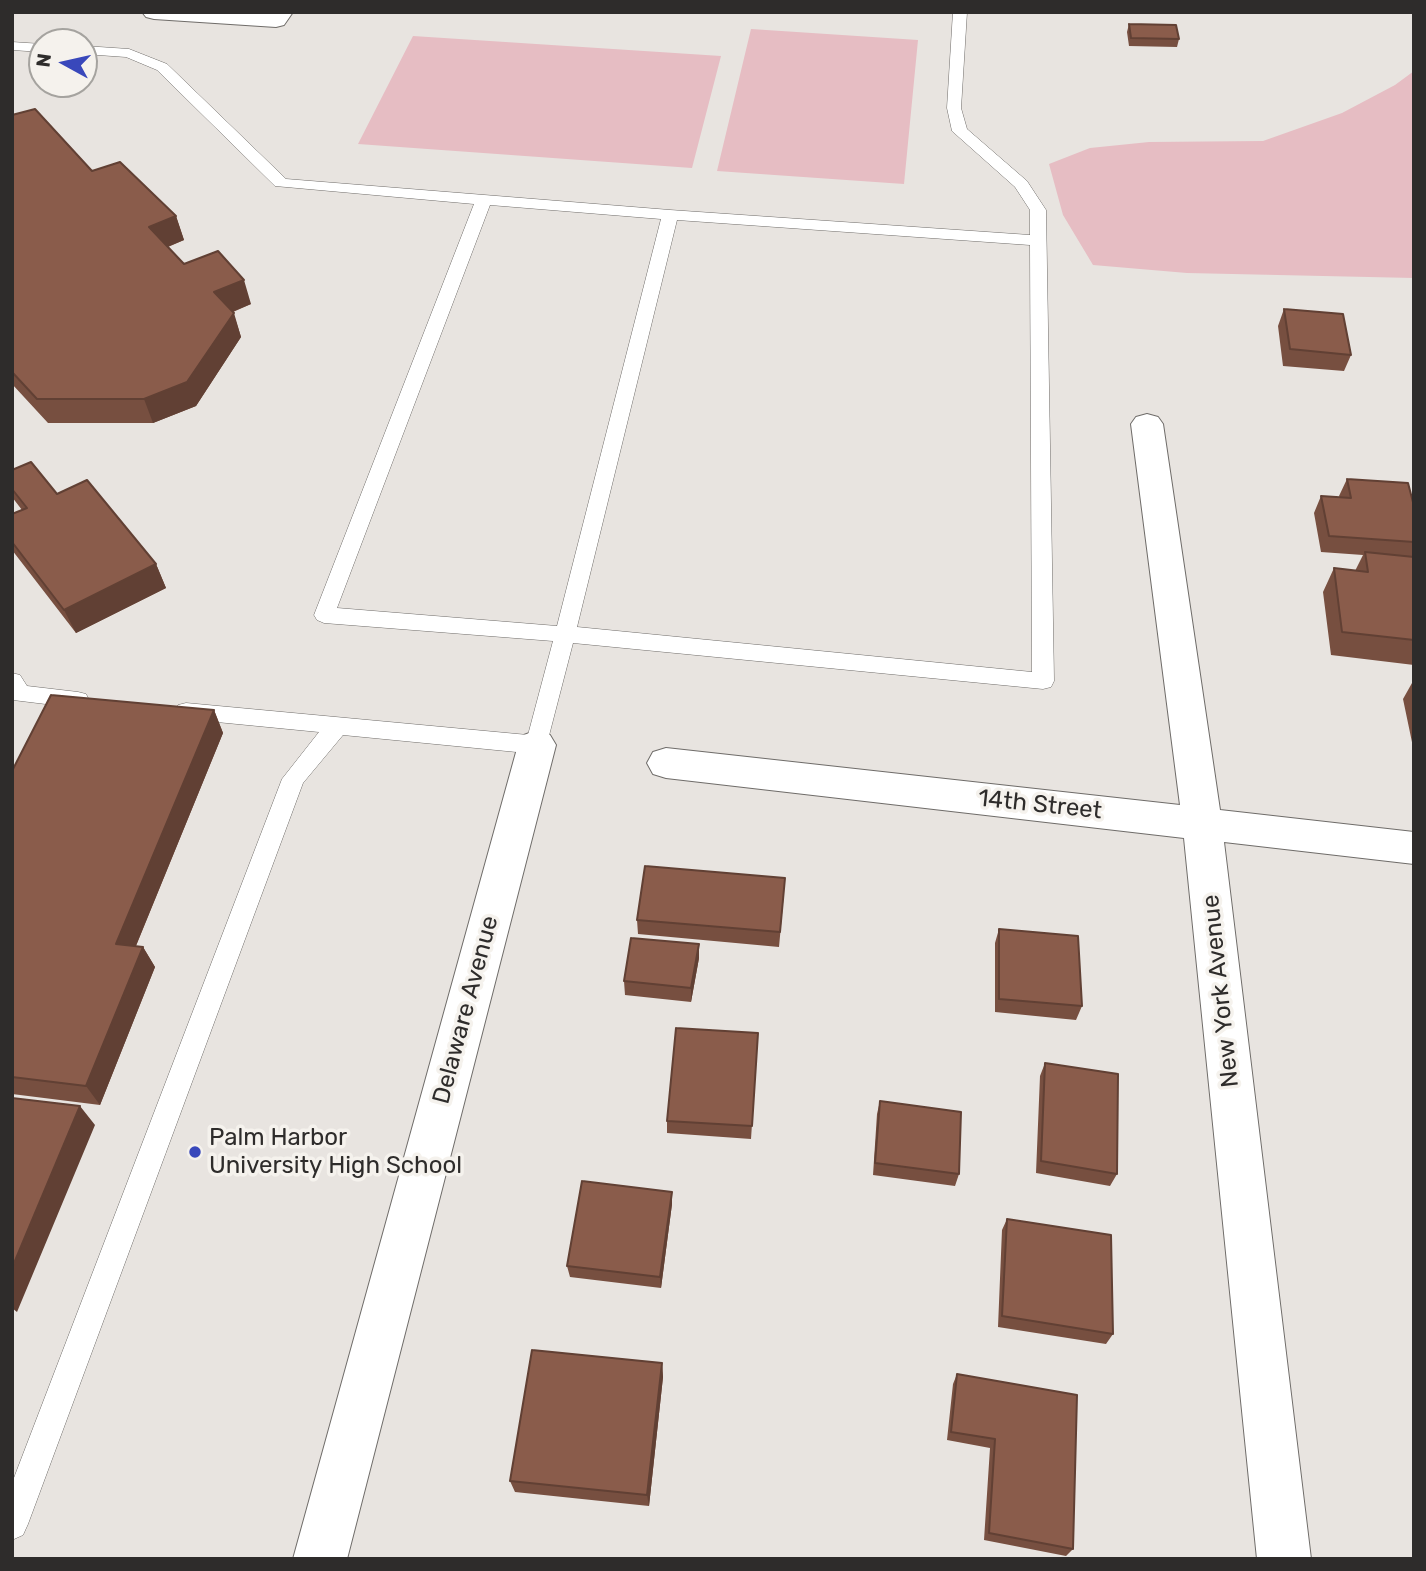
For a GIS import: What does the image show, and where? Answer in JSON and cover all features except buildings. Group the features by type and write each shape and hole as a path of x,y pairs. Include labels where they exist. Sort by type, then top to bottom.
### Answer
{"street":[{"path":"155,12 279,16"},
{"name":"New York Avenue","path":"1147,424 1202,823 1284,1559"},
{"name":"Delaware Avenue","path":"320,1559 537,745"},
{"name":"14th Street","path":"666,764 1414,849"}],"lane":[{"path":"484,200 324,615 565,634 1043,681 1038,210 1021,184 960,131 954,108 960,12"},
{"path":"98,51 129,53 162,67 281,183 670,215 1039,241"},
{"path":"163,709 537,745 670,215"},
{"path":"12,681 21,694 96,702"},
{"path":"12,1524 293,779 338,726"}],"shaded area":[{"path":"751,29 918,40 904,184 717,171"},
{"path":"413,36 721,56 692,168 358,144"},
{"path":"1414,71 1414,278 1187,273 1093,265 1063,215 1049,164 1090,148 1149,142 1263,141 1342,113 1395,85"}],"place":[{"name":"Palm Harbor University High School","path":"195,1152"}]}
